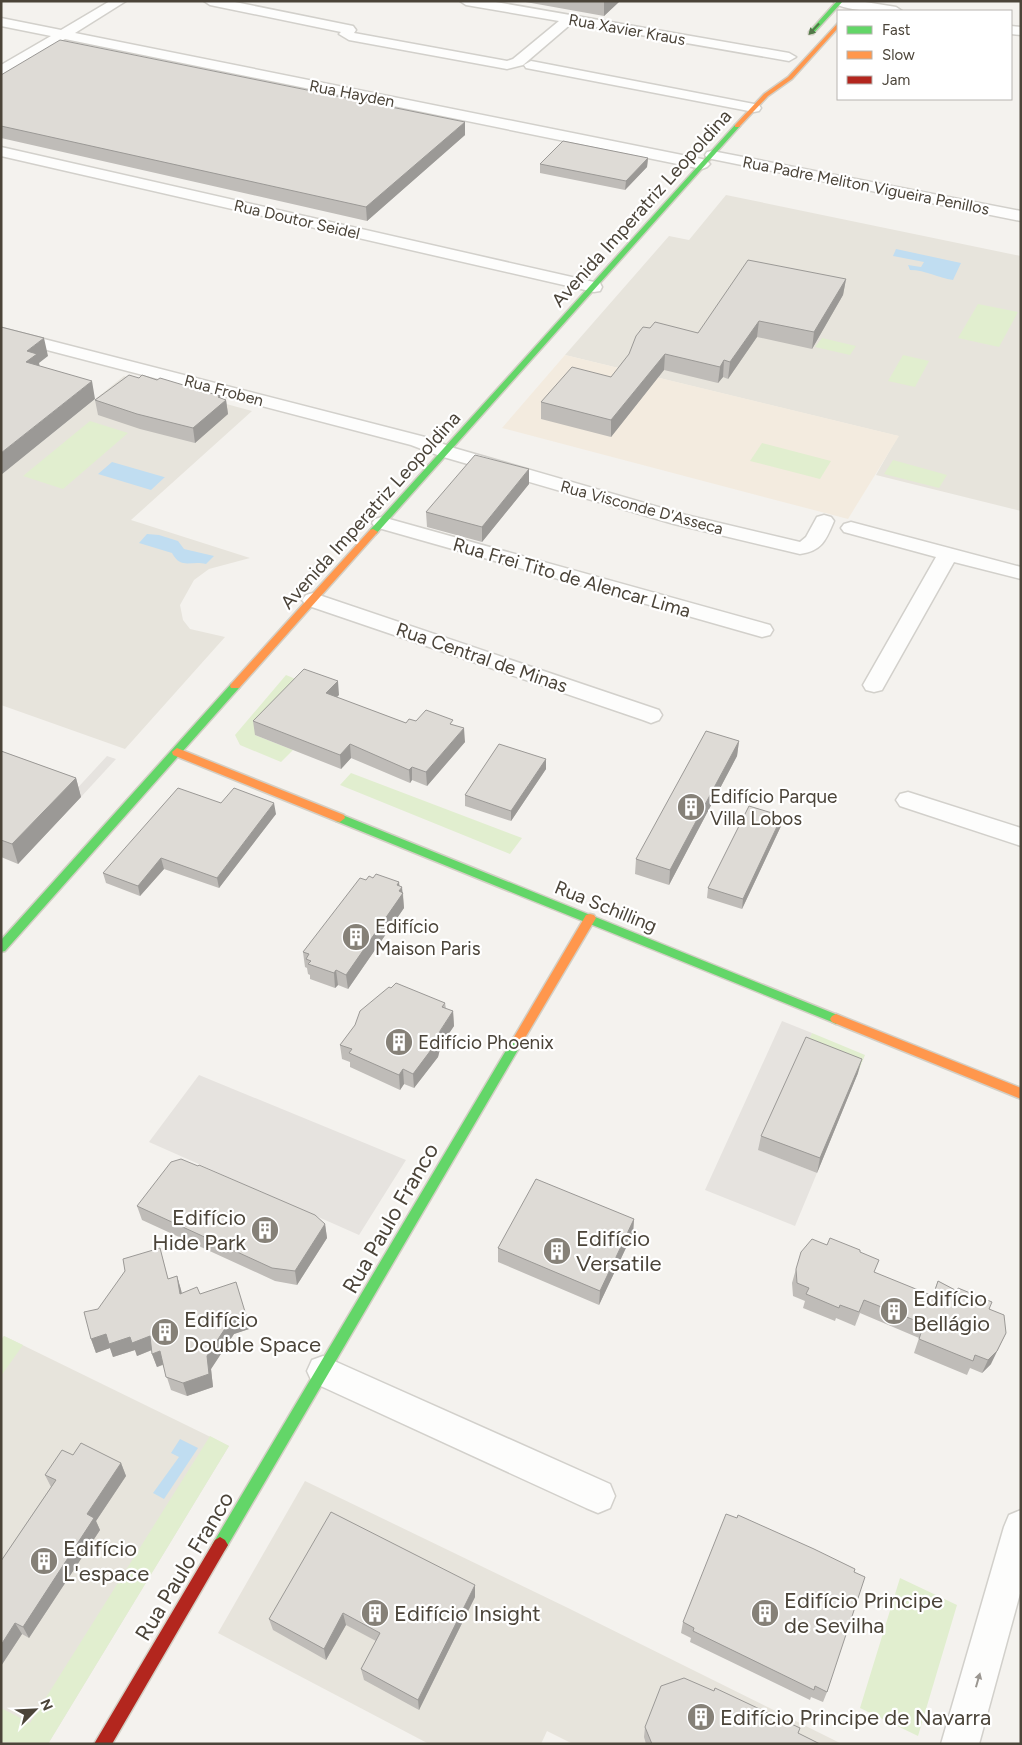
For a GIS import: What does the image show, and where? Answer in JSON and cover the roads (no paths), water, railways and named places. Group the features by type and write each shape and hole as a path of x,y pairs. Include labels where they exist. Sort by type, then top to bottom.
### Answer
{"main road":[{"name":"Avenida Imperatriz Leopoldina","path":"766,95 776,72 840,2"},
{"name":"Avenida Imperatriz Leopoldina","path":"1,948 707,159 766,95 790,78 837,26"},
{"name":"Rua Schilling","path":"177,752 1021,1094"},
{"name":"Rua Paulo Franco","path":"102,1744 590,918"}],"street":[{"path":"1,71 120,1"},
{"path":"210,1 348,29 350,30 346,34 349,36 507,65 518,62 568,20"},
{"name":"Rua Xavier Kraus","path":"466,1 788,57"},
{"path":"840,2 888,10"},
{"name":"Rua Hayden","path":"1,22 707,159"},
{"path":"532,65 754,108"},
{"name":"Rua Doutor Seidel","path":"1,151 594,287"},
{"name":"Rua Padre Meliton Vigueira Penillos","path":"707,159 1021,216"},
{"name":"Rua Froben","path":"1,333 418,441 446,452"},
{"name":"Rua Visconde D'Asseca","path":"446,452 681,520 800,548 809,547 813,544 824,521"},
{"name":"Rua Frei Tito de Alencar Lima","path":"382,523 762,630"},
{"path":"850,528 1021,573"},
{"path":"874,685 948,554"},
{"name":"Rua Central de Minas","path":"313,600 650,715"},
{"path":"908,800 1021,837"},
{"path":"323,1372 598,1496"},
{"path":"960,1744 1021,1528"}],"water":[{"path":"896,249 961,263 953,280 948,279 921,271 910,270 908,265 921,267 924,262 893,256"},
{"path":"112,462 165,477 151,490 98,474"},
{"path":"147,534 159,535 178,541 184,549 214,556 206,564 183,563 175,558 172,553 139,543"},
{"path":"180,1439 198,1448 164,1499 153,1493 179,1457 171,1453"}],"place":[{"name":"Edifício Parque Villa Lobos","path":"691,807"},
{"name":"Edifício Maison Paris","path":"356,937"},
{"name":"Edifício Phoenix","path":"399,1042"},
{"name":"Edifício Hide Park","path":"265,1230"},
{"name":"Edifício Versatile","path":"557,1251"},
{"name":"Edifício Bellágio","path":"894,1311"},
{"name":"Edifício Double Space","path":"165,1332"},
{"name":"Edifício L'espace","path":"44,1561"},
{"name":"Edifício Insight","path":"375,1613"},
{"name":"Edifício Principe de Sevilha","path":"765,1613"},
{"name":"Edifício Principe de Navarra","path":"701,1717"}]}
